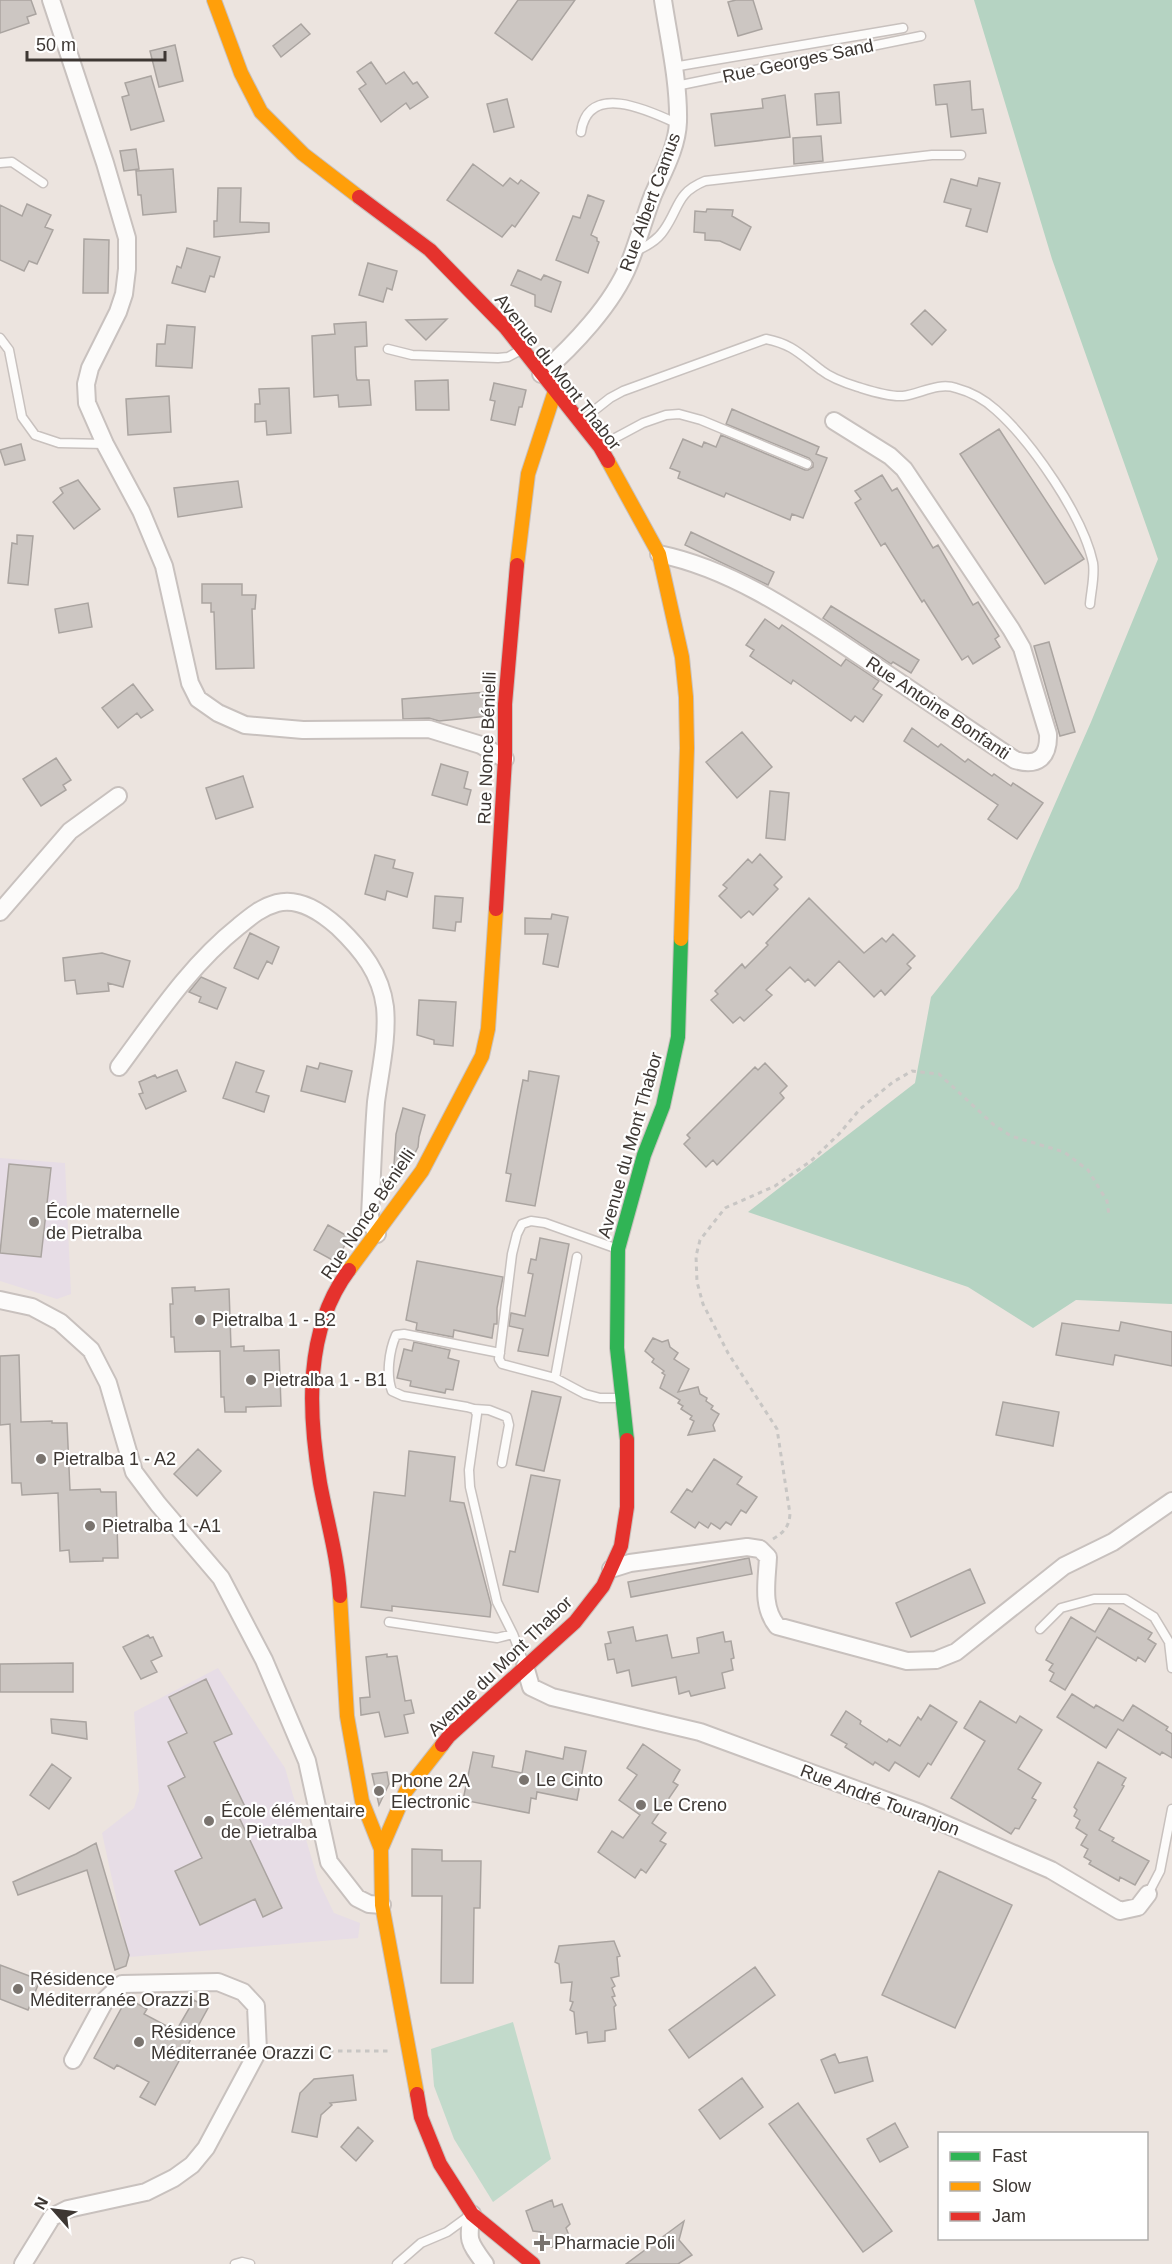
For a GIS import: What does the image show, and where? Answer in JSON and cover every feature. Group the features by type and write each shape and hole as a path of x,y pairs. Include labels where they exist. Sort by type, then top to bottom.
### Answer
{"street":[{"path":"51,0 105,163 127,238 128,269 124,294 118,312 90,368 86,384 87,403 105,444 141,511 164,566 190,683 198,699 218,713 245,725 303,730 429,729 480,746 505,759"},
{"name":"Avenue du Mont Thabor","path":"214,0 241,73 261,112 303,154 430,250 505,327 600,447 659,554 682,657 687,748 678,1037 663,1106 641,1164 618,1249 616,1322 628,1451 627,1507 621,1546 593,1602 575,1623 449,1736 406,1791 381,1849 382,1905 421,2117 440,2164 472,2214 532,2264"},
{"name":"Rue Albert Camus","path":"541,374 558,359 617,287 633,252 641,225 673,147 678,124 676,86 663,0"},
{"name":"Rue Nonce Bénielli","path":"381,1849 362,1801 347,1716 339,1577 320,1481 313,1425 313,1373 317,1342 325,1314 343,1278 422,1171 482,1056 489,1017 505,759 505,704 521,521 528,474 555,391"},
{"name":"Rue Antoine Bonfanti","path":"659,554 702,566 802,617 1015,760 1025,763 1038,760 1045,755 1048,734 1022,648 1011,629 904,470 890,456 834,421"},
{"path":"0,912 70,831 118,796"},
{"path":"119,1067 185,977 222,939 257,911 279,902 295,903 314,909 358,947 371,965 381,987 385,1009 384,1045 376,1103 370,1216 377,1234"},
{"path":"0,1300 32,1307 60,1322 91,1350 108,1383 134,1472 221,1578 264,1660 307,1761 329,1862 357,1898 369,1904 382,1905"},
{"path":"611,1569 630,1563 747,1546 760,1549 768,1557 766,1608 777,1626 907,1660 936,1660 956,1652 1064,1566 1113,1542 1172,1501"},
{"name":"Rue André Touranjon","path":"525,1666 531,1687 552,1696 700,1732 920,1813 1051,1870 1120,1911 1137,1907 1148,1894"},
{"path":"23,2264 52,2217 68,2209 146,2192 174,2178 192,2164 206,2148 258,2051 256,2006 243,1992 218,1982 122,1984 106,1999 73,2060"},
{"path":"472,2214 469,2231 470,2243 485,2264"}],"lane":[{"path":"673,67 903,28"},
{"name":"Rue Georges Sand","path":"676,86 921,36"},
{"path":"581,132 582,122 587,115 595,108 609,104 628,104 649,110 678,124"},
{"path":"633,252 655,240 663,231 681,197 690,186 705,181 932,155 961,155"},
{"path":"0,163 12,162 43,183"},
{"path":"0,338 9,350 22,417 35,435 59,443 105,444"},
{"path":"580,422 610,398 623,391 766,339 783,342 802,353 822,371 845,383 870,391 902,396 931,388 953,386 976,395 996,410 1027,443 1056,484 1088,545 1094,566 1090,604"},
{"path":"388,349 412,355 498,358 508,357 521,350"},
{"path":"600,447 643,423 666,415 679,414 701,420 807,464"},
{"path":"618,1249 545,1223 531,1221 522,1224 512,1254 499,1359 502,1364 555,1378 585,1394 600,1398 623,1398"},
{"path":"555,1378 577,1257"},
{"path":"500,1353 404,1334 396,1335 392,1346 388,1382 392,1391 403,1396 489,1410 507,1417 508,1425 502,1463"},
{"path":"474,1409 477,1422 469,1470 470,1487 497,1602 513,1634 525,1666"},
{"path":"1040,1629 1061,1608 1094,1599 1125,1599 1154,1617 1169,1642 1172,1668"},
{"path":"389,1622 496,1638 513,1634"},
{"name":"Rue André Touranjon","path":"1148,1894 1160,1870 1172,1809"},
{"path":"397,2264 421,2243 447,2232 472,2214"},
{"path":"234,2264 242,2262 250,2264"}],"path":[{"path":"760,1549 783,1532 789,1524 790,1514 777,1429 728,1353 703,1304 698,1282 696,1256 700,1240 725,1208 775,1186 811,1161 839,1134 860,1109 893,1082 912,1071 939,1074 994,1125 1011,1136 1064,1152 1088,1170 1107,1200 1109,1216"},
{"path":"258,2051 393,2051 408,2047"}],"shaded area":[{"name":"École maternelle de Pietralba","path":"0,1158 65,1163 71,1294 57,1299 0,1281"},
{"name":"École élémentaire de Pietralba","path":"218,1668 285,1768 318,1880 334,1913 360,1923 358,1938 129,1957 102,1833 134,1808 139,1791 134,1712"}],"green space":[{"path":"974,0 1172,0 1172,1304 1076,1300 1033,1328 968,1287 748,1212 915,1083 931,997 1018,888 1091,722 1158,559 1052,259"},
{"path":"513,2022 551,2159 493,2202 454,2139 434,2086 431,2049"}],"building":[{"path":"0,0 31,0 36,14 27,17 29,23 0,33"},
{"path":"518,0 575,0 532,60 495,33"},
{"path":"753,0 762,29 738,36 728,2"},
{"path":"301,24 310,34 281,57 273,46"},
{"path":"175,45 183,81 159,87 150,51"},
{"path":"371,62 386,84 404,72 413,84 417,82 428,97 410,109 406,103 381,122 359,89 366,84 357,72"},
{"path":"151,76 164,121 131,130 122,97 129,95 125,83"},
{"path":"970,81 972,110 983,109 986,133 951,137 947,104 936,105 934,85"},
{"path":"839,92 841,123 817,125 815,94"},
{"path":"785,95 790,137 715,146 711,114 763,108 762,99"},
{"path":"507,99 514,127 494,132 487,104"},
{"path":"821,136 823,161 794,164 793,138"},
{"path":"136,149 139,169 124,171 120,151"},
{"path":"473,164 503,186 510,178 518,184 521,180 539,193 515,227 512,225 502,237 447,200"},
{"path":"173,169 176,212 143,215 136,171"},
{"path":"979,178 1000,183 987,232 966,226 971,209 944,202 951,179 977,186"},
{"path":"218,188 241,188 240,222 269,223 269,232 214,237"},
{"path":"588,195 604,201 591,235 599,242 588,273 556,260 573,216 580,218"},
{"path":"27,204 51,215 45,227 53,230 37,264 29,261 24,271 0,260 0,205 22,216"},
{"path":"707,209 733,210 732,216 751,227 740,250 720,241 705,240 705,233 694,232 695,211 706,212"},
{"path":"84,239 109,240 108,293 83,293"},
{"path":"187,248 220,257 214,277 210,276 205,292 172,283 177,266 181,268"},
{"path":"368,263 397,271 392,290 387,288 383,302 359,295"},
{"path":"518,270 541,280 544,275 561,282 551,312 535,306 535,295 511,285"},
{"path":"925,310 946,330 932,345 911,324"},
{"path":"447,319 426,340 406,320"},
{"path":"366,322 367,346 355,347 356,375 357,380 369,380 371,405 339,407 338,395 314,397 312,336 335,334 334,324"},
{"path":"167,325 195,327 192,368 156,366 157,344 165,344"},
{"path":"448,380 449,410 416,410 415,381"},
{"path":"494,383 526,390 515,425 491,420 495,401 490,400"},
{"path":"289,388 291,433 267,435 266,421 255,422 255,404 260,404 259,389"},
{"path":"169,396 171,432 128,435 126,399"},
{"path":"732,409 819,447 816,454 827,458 803,518 792,514 790,520 726,493 724,497 678,478 680,472 670,468 683,439 702,447 704,442 716,447 721,435 805,470 813,467 809,458 726,424"},
{"path":"999,429 1084,559 1045,584 960,454"},
{"path":"21,444 25,460 5,465 0,450"},
{"path":"882,475 892,491 897,488 933,548 938,545 973,605 978,602 999,636 995,639 1000,647 973,664 968,656 962,660 885,543 881,546 855,503 861,499 855,491"},
{"path":"78,480 100,509 74,529 53,502 63,493 60,488"},
{"path":"238,481 242,507 178,517 174,488"},
{"path":"691,532 774,572 768,585 685,545"},
{"path":"17,535 33,536 28,585 8,583 12,543 17,544"},
{"path":"202,584 242,584 242,595 256,595 255,609 252,609 254,668 216,669 214,612 211,612 211,603 202,603"},
{"path":"88,603 92,627 59,633 55,609"},
{"path":"831,606 919,660 911,673 893,662 891,664 823,618"},
{"path":"765,619 779,629 782,625 841,666 846,659 879,681 873,689 882,695 863,722 855,716 851,721 793,680 791,684 750,656 754,650 746,645"},
{"path":"1049,642 1075,732 1060,736 1034,646"},
{"path":"133,684 153,710 141,718 137,713 118,728 102,708"},
{"path":"486,692 488,716 439,721 429,718 403,719 402,699"},
{"path":"912,728 938,747 941,744 965,762 968,759 992,776 994,774 1011,786 1013,783 1043,803 1017,839 988,819 998,805 904,741"},
{"path":"742,732 772,767 737,798 706,762"},
{"path":"56,758 71,780 63,785 66,790 41,806 23,779"},
{"path":"441,764 468,772 464,788 471,790 467,805 432,795"},
{"path":"243,776 253,807 216,819 206,788"},
{"path":"770,791 789,793 785,840 766,838"},
{"path":"760,854 782,877 774,885 778,889 753,915 749,911 741,918 719,896 727,888 723,885 748,859 752,863"},
{"path":"375,855 395,860 393,868 413,873 407,897 387,891 385,900 365,894"},
{"path":"435,896 463,898 461,922 456,922 455,931 433,928"},
{"path":"809,898 864,953 882,938 886,942 893,934 915,956 907,964 911,968 885,995 881,990 874,997 839,961 815,986 808,979 805,982 790,967 766,990 772,995 744,1021 740,1017 733,1023 711,1000 718,994 715,991 742,964 745,968"},
{"path":"552,914 568,917 558,967 543,964 548,934 525,934 525,918 551,919"},
{"path":"250,933 279,947 272,964 267,961 258,979 234,968"},
{"path":"102,953 130,961 123,987 108,983 109,991 77,994 75,980 65,981 63,958"},
{"path":"201,977 226,988 217,1009 199,1002 201,997 189,992"},
{"path":"419,1000 456,1002 453,1046 434,1044 434,1040 417,1035"},
{"path":"236,1062 264,1071 256,1092 269,1096 264,1112 223,1098"},
{"path":"320,1063 352,1071 345,1102 301,1091 307,1066 318,1069"},
{"path":"765,1063 787,1086 780,1093 784,1098 717,1165 713,1160 706,1167 684,1144 690,1138 687,1135 755,1067 758,1070"},
{"path":"177,1070 186,1091 146,1109 139,1094 143,1093 139,1082 155,1075 157,1078"},
{"path":"529,1071 559,1076 535,1206 506,1201 511,1174 506,1173 523,1080 528,1081"},
{"path":"403,1108 425,1115 418,1147 415,1153 410,1153 408,1165 394,1165 396,1134"},
{"path":"9,1164 51,1168 41,1257 0,1253"},
{"path":"328,1225 349,1237 336,1262 314,1250"},
{"path":"540,1238 569,1244 548,1356 518,1351 523,1329 509,1326 511,1313 525,1316 533,1274 528,1273 531,1259 536,1260"},
{"path":"417,1261 503,1277 497,1308 497,1324 494,1324 492,1338 454,1330 453,1337 416,1330 417,1323 406,1320"},
{"path":"195,1287 195,1291 229,1289 231,1347 244,1346 244,1351 279,1350 281,1406 246,1407 246,1412 225,1412 224,1397 221,1397 220,1351 175,1352 174,1337 171,1337 172,1288"},
{"path":"1121,1322 1172,1332 1172,1366 1115,1355 1113,1365 1056,1355 1062,1323 1119,1331"},
{"path":"653,1338 662,1342 668,1340 670,1347 678,1353 674,1359 689,1369 678,1392 698,1387 700,1394 707,1398 706,1401 713,1406 711,1409 719,1414 713,1425 715,1431 688,1435 694,1421 690,1419 692,1416 681,1409 683,1406 678,1403 680,1400 660,1388 665,1375 662,1373 664,1371 652,1362 654,1359 645,1351"},
{"path":"414,1342 450,1350 448,1358 459,1361 453,1390 446,1389 445,1393 410,1386 411,1381 397,1378 404,1349 412,1351"},
{"path":"19,1355 21,1422 67,1423 70,1490 100,1489 101,1492 116,1492 118,1558 70,1562 69,1550 60,1551 58,1493 22,1495 21,1483 12,1483 10,1424 0,1425 0,1356"},
{"path":"532,1391 561,1397 544,1471 516,1465"},
{"path":"1003,1402 1059,1412 1053,1446 996,1435"},
{"path":"198,1449 221,1471 197,1496 174,1474"},
{"path":"409,1451 455,1457 450,1501 464,1503 491,1605 490,1617 392,1606 392,1611 361,1607 374,1492 405,1496"},
{"path":"714,1459 742,1477 737,1484 757,1497 746,1513 741,1510 731,1525 726,1522 720,1529 711,1523 708,1528 699,1522 695,1528 671,1512 687,1489 692,1492"},
{"path":"531,1475 560,1480 538,1592 503,1585 510,1551 515,1552"},
{"path":"749,1558 752,1574 631,1597 628,1582"},
{"path":"970,1569 985,1603 911,1637 896,1603"},
{"path":"1109,1608 1152,1633 1148,1639 1156,1644 1145,1662 1138,1657 1136,1661 1097,1637 1065,1690 1050,1681 1054,1673 1049,1670 1053,1664 1046,1660 1071,1617 1095,1632"},
{"path":"633,1627 636,1641 667,1635 672,1658 699,1653 697,1638 723,1632 725,1642 731,1641 734,1658 731,1659 733,1670 722,1673 725,1688 691,1696 689,1691 679,1694 676,1677 632,1686 629,1670 617,1673 614,1659 608,1660 605,1644 611,1643 608,1632"},
{"path":"148,1635 150,1638 153,1637 162,1656 151,1661 157,1672 141,1679 123,1647"},
{"path":"387,1654 387,1657 397,1656 405,1701 411,1700 414,1713 404,1715 408,1733 385,1737 379,1712 361,1715 360,1698 370,1697 366,1657"},
{"path":"73,1663 73,1692 0,1692 0,1664"},
{"path":"206,1679 232,1734 214,1742 248,1813 239,1817 282,1908 263,1917 255,1899 200,1925 175,1871 202,1858 168,1786 185,1777 168,1742 187,1733 169,1697"},
{"path":"1072,1694 1094,1708 1096,1705 1123,1721 1133,1705 1168,1727 1166,1730 1172,1734 1172,1758 1162,1752 1160,1755 1118,1729 1106,1748 1057,1717"},
{"path":"980,1701 1016,1723 1020,1716 1042,1730 1018,1769 1041,1783 1032,1798 1036,1800 1019,1829 1015,1828 1011,1834 951,1798 985,1741 964,1728"},
{"path":"930,1705 957,1722 931,1765 928,1763 919,1777 895,1762 889,1771 875,1762 873,1765 845,1747 847,1744 831,1735 846,1711 861,1721 860,1724 887,1742 889,1739 900,1746 918,1717 921,1720"},
{"path":"51,1719 86,1722 87,1739 52,1733"},
{"name":"Le Creno","path":"643,1744 680,1770 673,1782 678,1785 652,1823 666,1833 660,1841 666,1844 646,1873 641,1869 635,1878 598,1852 612,1831 623,1838 640,1815 619,1800 637,1775 627,1768"},
{"name":"Le Cinto","path":"565,1747 586,1751 577,1800 537,1792 536,1799 531,1798 529,1813 463,1800 473,1752 494,1756 492,1767 522,1773 526,1751 563,1759"},
{"path":"1098,1762 1126,1778 1122,1785 1124,1786 1099,1830 1114,1838 1112,1841 1149,1861 1135,1885 1120,1877 1119,1881 1089,1864 1091,1861 1084,1857 1088,1849 1081,1845 1087,1835 1076,1828 1080,1820 1074,1816 1077,1810 1074,1807"},
{"path":"52,1764 71,1778 49,1809 30,1795"},
{"name":"Phone 2A Electronic","path":"387,1772 389,1784 379,1805 372,1774"},
{"path":"96,1843 129,1955 126,1966 115,1970 87,1870 18,1895 13,1882"},
{"path":"412,1849 442,1850 442,1861 481,1861 480,1908 474,1908 473,1983 441,1983 442,1896 412,1896"},
{"path":"939,1871 1012,1905 955,2028 882,1995"},
{"path":"614,1941 620,1956 617,1957 619,1976 611,1978 615,1986 612,1988 615,1996 612,1997 616,2005 614,2007 616,2029 605,2031 605,2041 588,2043 587,2032 576,2034 574,2012 570,2010 573,2002 570,2001 572,1982 561,1983 559,1964 555,1962 559,1946"},
{"name":"Résidence Méditerranée Orazzi B","path":"0,1965 40,1980 28,2010 0,1999"},
{"path":"755,1967 775,1995 689,2058 669,2030"},
{"name":"Résidence Méditerranée Orazzi C","path":"127,1998 147,2009 144,2014 176,2031 194,2000 208,2008 155,2105 140,2097 149,2082 117,2065 114,2069 94,2058"},
{"path":"835,2054 839,2063 867,2057 873,2081 835,2093 821,2060"},
{"path":"353,2075 356,2100 330,2103 332,2105 321,2115 317,2137 292,2132 300,2093 314,2079"},
{"path":"742,2078 763,2107 720,2139 699,2110"},
{"path":"798,2103 892,2231 863,2252 769,2124"},
{"path":"895,2123 908,2147 880,2162 867,2139"},
{"path":"358,2127 373,2141 356,2161 341,2147"},
{"path":"552,2200 554,2207 562,2204 570,2224 566,2228 570,2238 552,2247 546,2245 541,2232 533,2231 526,2211"},
{"path":"684,2221 679,2240 692,2255 678,2264 626,2264"}],"traffic: fast":[{"path":"627,1440 617,1348 618,1249 644,1155 663,1106 678,1037 681,939"}],"traffic: slow":[{"path":"214,0 241,73 261,112 303,154 359,197"},
{"path":"517,565 528,474 555,391"},
{"path":"608,461 659,554 682,657 687,748 681,939"},
{"path":"349,1270 422,1171 482,1056 488,1029 496,909"},
{"path":"340,1596 347,1716 362,1801 381,1849"},
{"path":"417,2094 382,1905 381,1849 406,1791 442,1745"}],"traffic: jam":[{"path":"359,197 430,250 505,327 600,447 608,461"},
{"path":"496,909 505,759 505,704 517,565"},
{"path":"340,1596 335,1554 316,1456 312,1400 313,1372 324,1319 334,1293 349,1270"},
{"path":"442,1745 449,1736 575,1622 603,1586 621,1546 627,1507 627,1440"},
{"path":"417,2094 421,2117 440,2164 472,2214 533,2264"}],"place":[{"name":"École maternelle de Pietralba","path":"34,1222"},
{"name":"Pietralba 1 - B2","path":"200,1320"},
{"name":"Pietralba 1 - B1","path":"251,1380"},
{"name":"Pietralba 1 - A2","path":"41,1459"},
{"name":"Pietralba 1 -A1","path":"90,1526"},
{"name":"Le Cinto","path":"524,1780"},
{"name":"Phone 2A Electronic","path":"379,1791"},
{"name":"Le Creno","path":"641,1805"},
{"name":"École élémentaire de Pietralba","path":"209,1821"},
{"name":"Résidence Méditerranée Orazzi B","path":"18,1989"},
{"name":"Résidence Méditerranée Orazzi C","path":"139,2042"},
{"name":"Pharmacie Poli","path":"542,2243"}]}
